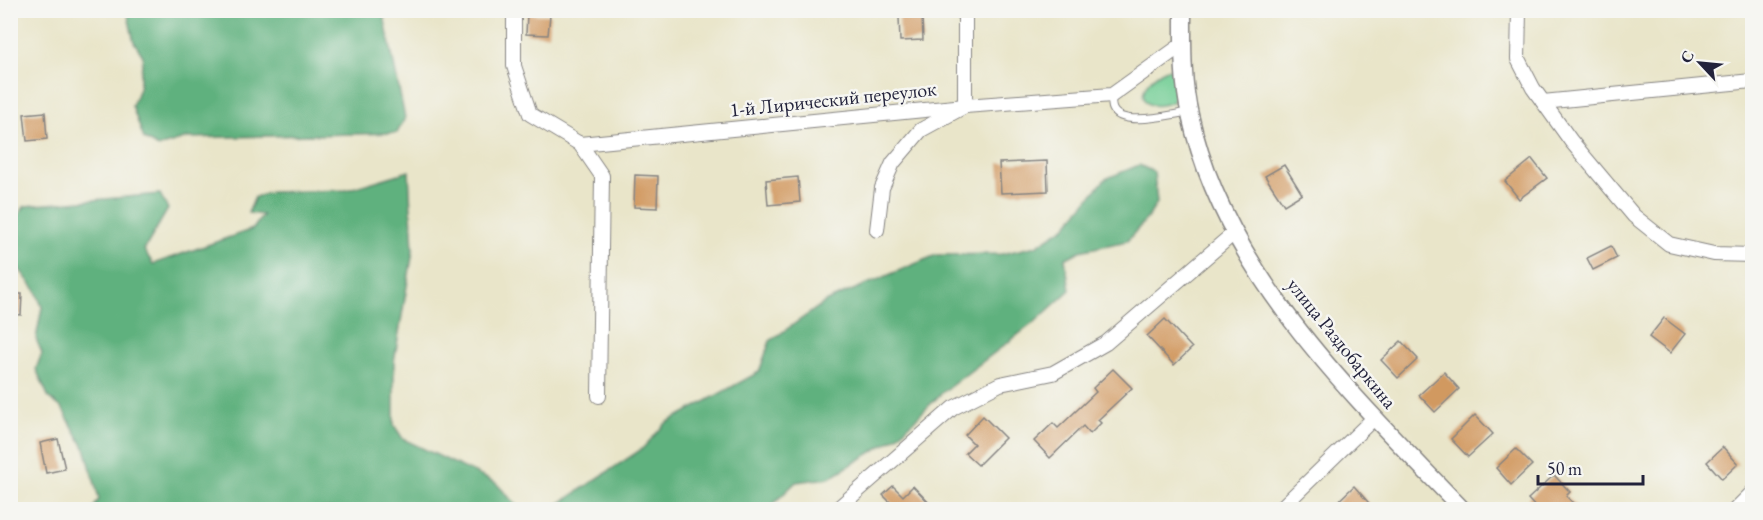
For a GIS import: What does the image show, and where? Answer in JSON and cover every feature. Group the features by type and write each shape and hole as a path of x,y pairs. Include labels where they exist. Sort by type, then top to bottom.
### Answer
{"street":[{"path":"514,10 514,66 530,114 580,144 602,176 598,396"},
{"path":"877,230 882,188 893,163 921,130 965,106 965,10"},
{"name":"улица Раздобаркина","path":"1183,10 1182,44 1189,112 1209,181 1234,233 1300,332 1375,417 1463,510"},
{"path":"1518,10 1518,59 1543,102 1571,141 1634,216 1669,244 1714,254 1752,255"},
{"path":"1112,95 1182,44"},
{"path":"1543,102 1752,81"},
{"name":"1-й Лирический переулок","path":"580,144 965,106 1112,95"},
{"path":"836,510 953,408 1000,384 1053,373 1106,343 1234,233"},
{"path":"1279,510 1375,417"},
{"path":"1734,510 1752,493"}],"lane":[{"path":"1112,95 1112,108 1120,117 1130,120 1189,112"}],"green space":[{"path":"127,11 383,11 405,118 397,133 188,138 158,147 144,139 132,106 139,88 143,56 134,42"},
{"path":"1167,69 1174,70 1176,91 1173,102 1151,105 1143,96 1145,89 1156,75"},
{"path":"1139,165 1154,172 1157,203 1127,241 1080,251 1065,259 1070,290 1036,321 943,392 897,437 829,478 796,482 768,509 545,509 559,504 642,449 666,423 759,372 770,341 827,301 936,255 1002,254 1036,246 1065,227 1105,179"},
{"path":"409,171 413,251 394,362 394,425 403,439 496,483 520,509 93,509 99,499 86,451 62,408 49,398 36,369 42,353 36,339 42,307 36,291 11,258 11,225 25,206 160,194 168,209 144,250 153,264 253,229 263,215 248,213 255,197 271,192 346,190"}],"building":[{"path":"527,14 550,15 548,35 526,34"},
{"path":"899,17 922,17 923,40 900,41"},
{"path":"45,112 47,139 27,141 24,114"},
{"path":"1532,159 1547,178 1519,199 1505,181"},
{"path":"1047,161 1048,191 1001,193 999,163"},
{"path":"1284,165 1302,194 1284,205 1265,176"},
{"path":"635,175 658,176 657,208 634,207"},
{"path":"798,177 800,202 768,205 766,180"},
{"path":"1611,246 1617,258 1593,270 1587,258"},
{"path":"10,294 22,294 21,315 10,314"},
{"path":"1664,318 1685,334 1670,353 1649,337"},
{"path":"1165,319 1192,348 1174,365 1147,336"},
{"path":"1401,341 1418,359 1398,378 1381,360"},
{"path":"1113,369 1132,388 1098,420 1101,423 1090,434 1083,426 1050,458 1034,441 1053,423 1058,428 1096,392 1093,388"},
{"path":"1444,372 1459,389 1435,412 1419,395"},
{"path":"1475,415 1493,434 1468,457 1451,439"},
{"path":"983,416 1005,438 978,465 965,453 974,444 965,435"},
{"path":"58,439 65,469 46,473 40,443"},
{"path":"1723,447 1738,464 1722,479 1707,462"},
{"path":"1516,449 1532,465 1511,485 1496,468"},
{"path":"1554,475 1570,492 1566,496 1580,510 1538,510 1528,499"},
{"path":"893,486 903,496 913,486 936,510 898,510 883,495"},
{"path":"1354,486 1375,510 1329,510"}]}
